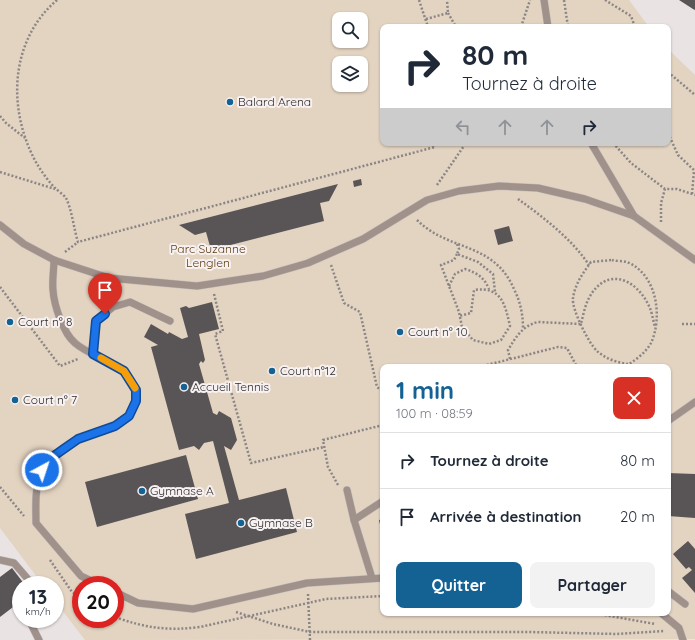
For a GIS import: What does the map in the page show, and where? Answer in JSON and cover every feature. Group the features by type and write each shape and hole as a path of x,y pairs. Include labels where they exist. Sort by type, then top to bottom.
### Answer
{"lane":[{"path":"544,0 548,24"},
{"path":"593,146 634,216"},
{"path":"0,225 24,244 54,260 109,278 197,286 263,276 308,263 363,239 427,200 459,191 499,186 538,188 584,199 634,216 695,260"},
{"path":"54,260 53,290 63,326 74,343 124,371 136,390 136,401 129,416 115,426 78,439 48,460 42,470 35,492 36,523 81,576"},
{"path":"93,354 96,321 113,307 130,302 170,320"},
{"path":"671,419 695,402"},
{"path":"347,490 354,520 372,578"},
{"path":"354,520 380,503"},
{"path":"0,560 14,563 25,576"},
{"path":"124,596 138,603 192,609 307,583 380,578"},
{"path":"671,593 685,604"},
{"path":"665,616 679,628 683,640"},
{"path":"33,628 39,640"}],"path":[{"path":"57,0 43,14 32,29 24,46 17,81 18,101 26,139 37,163 56,189 66,197 78,242 435,146"},
{"path":"419,0 427,24"},
{"path":"447,0 448,13 454,24"},
{"path":"522,24 530,0"},
{"path":"564,0 568,24"},
{"path":"605,0 631,16 634,24"},
{"path":"426,19 448,13"},
{"path":"671,75 695,95"},
{"path":"0,116 6,123 26,139"},
{"path":"616,146 631,163 665,189 694,194 695,171 678,155 671,140"},
{"path":"427,200 464,146"},
{"path":"0,172 56,189"},
{"path":"661,236 661,203 665,189"},
{"path":"516,198 532,210 582,254 589,265"},
{"path":"408,211 424,227 457,244 478,251 500,264 512,283 518,297 523,318 523,328"},
{"path":"457,244 458,249 454,260 441,265 462,327 473,340 489,344 501,340 510,326 505,304 495,292 486,288 474,290 471,313 459,316"},
{"path":"327,254 344,303 360,312 377,387 380,390"},
{"path":"457,254 478,262 493,274 495,292"},
{"path":"624,364 611,360 597,351 581,324 572,300 579,278 591,262 612,260 627,262 642,274 652,289 656,304 657,321 650,344 639,358 629,364"},
{"path":"449,286 455,274 465,269 477,272 485,281 489,290"},
{"path":"581,324 589,298 599,285 614,278 626,280 636,286 649,306 655,327"},
{"path":"211,284 223,331 215,334 251,463 324,447"},
{"path":"0,287 60,366 93,354"},
{"path":"510,359 508,350 523,328 538,322 581,324"},
{"path":"682,324 695,324"},
{"path":"491,364 558,347 567,348 575,364"},
{"path":"347,490 337,484 328,467 323,440 380,426"},
{"path":"0,487 32,526 36,523"},
{"path":"307,583 310,640"},
{"path":"124,619 161,629 180,630 200,627 326,599 380,596"},
{"path":"234,611 273,624 310,632 529,632 617,634 654,632 679,628"},
{"path":"611,616 658,624"}],"green space":[{"name":"Parc Suzanne Lenglen","path":"0,0 629,0 647,24 380,24 380,146 671,146 671,52 695,75 695,639 85,640 76,628 124,628 124,576 72,576 72,623 64,613 64,576 36,576 0,528"}],"building":[{"path":"679,0 695,0 695,10 693,9"},
{"path":"361,179 362,185 354,187 353,181"},
{"path":"338,184 329,201 320,203 324,221 211,250 206,232 195,235 179,225"},
{"path":"509,226 513,241 498,245 494,230"},
{"path":"212,302 219,329 199,334 205,360 203,363 201,361 199,364 213,413 217,415 219,411 231,418 237,440 231,450 224,446 239,500 286,488 297,532 196,559 185,514 229,503 213,441 204,443 199,450 194,446 179,450 151,347 158,345 144,337 151,324 168,334 169,332 182,339 188,337 180,308 186,306 189,308"},
{"name":"Gymnase A","path":"186,455 198,499 97,527 85,482"},
{"path":"671,473 695,474 695,518 671,516"},
{"path":"688,541 695,549 695,593 682,578 692,570 689,567 686,569 673,554"},
{"path":"12,568 18,576 12,576 12,608 0,617 0,577"}],"slow traffic":[{"path":"101,358 124,371 135,388"}],"place":[{"name":"Balard Arena","path":"230,102"},
{"name":"Court n° 8","path":"10,322"},
{"name":"Court n° 10","path":"400,332"},
{"name":"Court n°12","path":"272,371"},
{"name":"Accueil Tennis","path":"184,387"},
{"name":"Court n° 7","path":"15,400"},
{"name":"Gymnase A","path":"142,491"},
{"name":"Gymnase B","path":"241,523"}],"route":[{"path":"42,470 48,460 60,450 78,439 115,426 129,416 136,401 136,390 124,371 93,354 96,321 105,314"}]}
